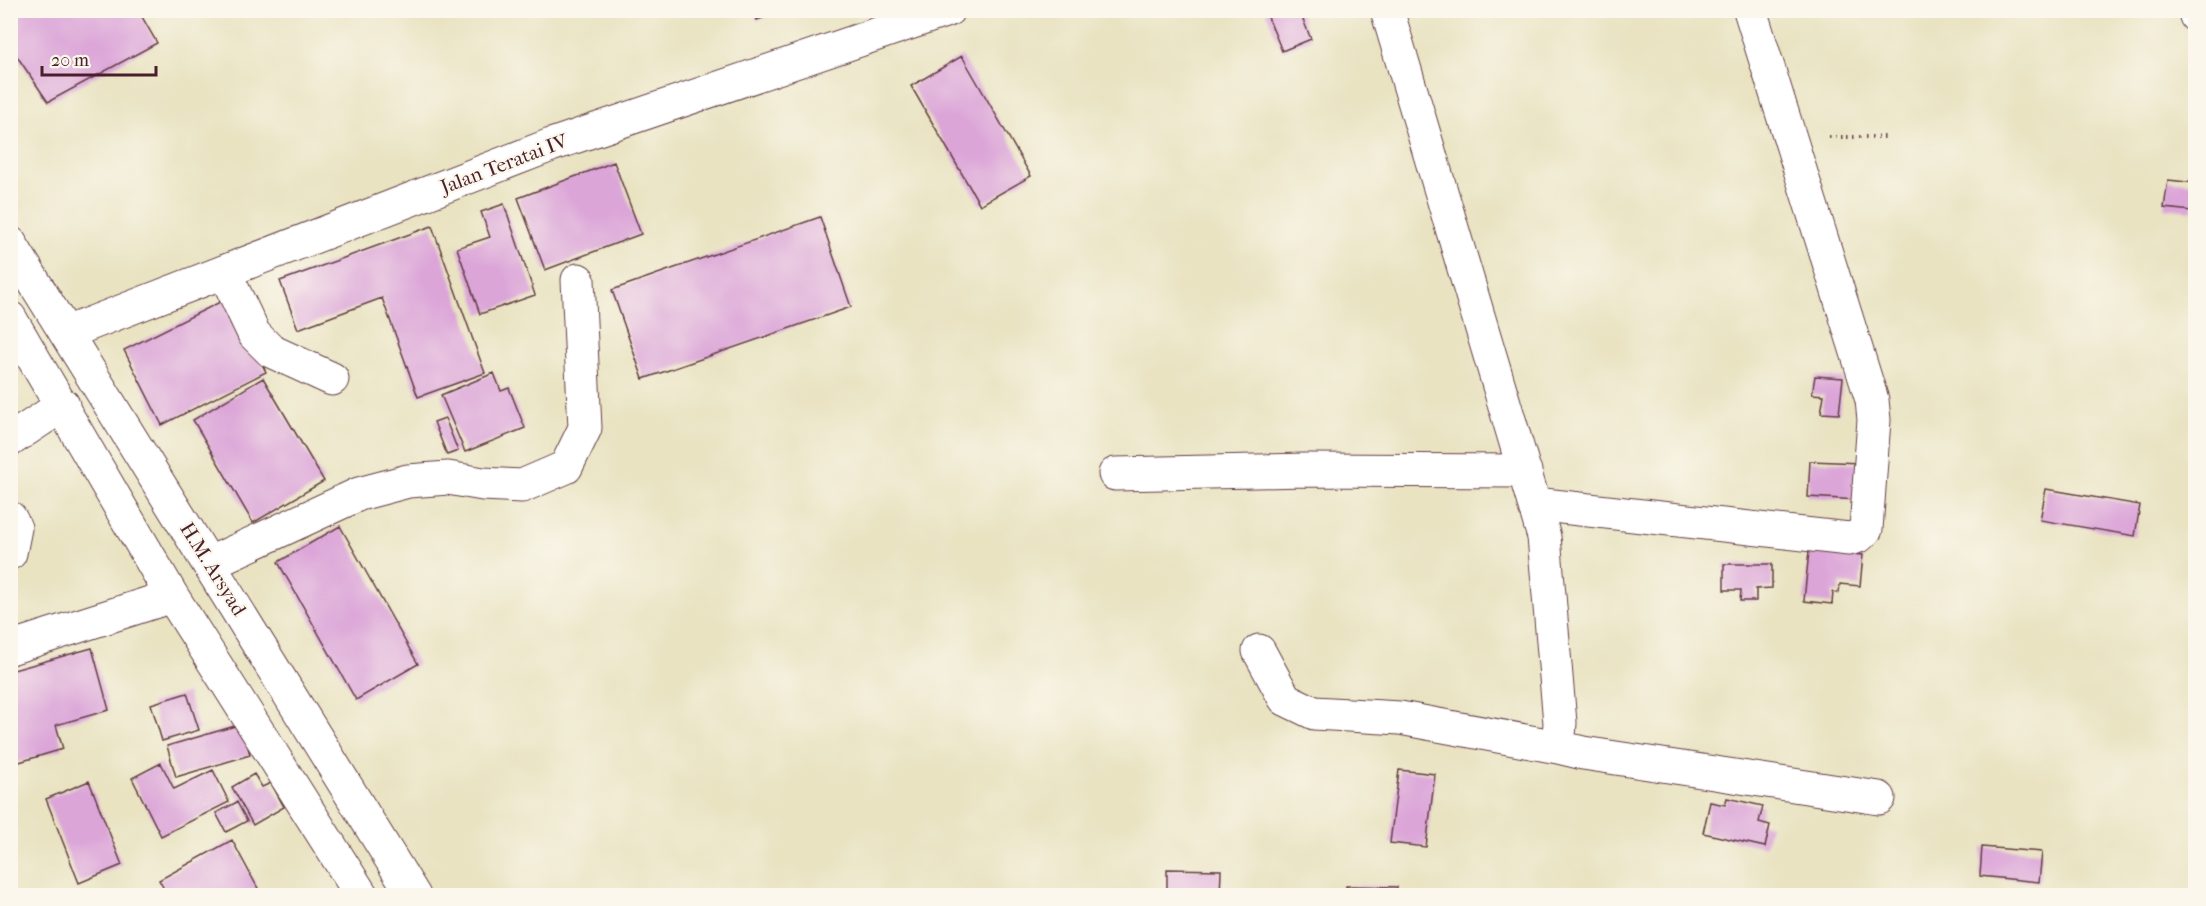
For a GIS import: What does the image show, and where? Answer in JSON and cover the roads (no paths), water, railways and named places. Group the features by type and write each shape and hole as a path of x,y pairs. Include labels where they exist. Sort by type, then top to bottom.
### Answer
{"street":[{"name":"Jalan Teratai IV","path":"66,333 551,145 883,21 948,10"},
{"path":"1387,10 1544,537 1560,723 1558,747"},
{"path":"1535,504 1850,539 1859,536 1866,529 1874,420 1872,400 1750,10"},
{"path":"2195,10 2196,16"},
{"name":"H.M. Arsyad","path":"10,243 414,896"},
{"path":"225,273 254,334 270,351 332,379"},
{"path":"210,563 359,494 408,481 448,478 483,484 522,486 566,467 585,428 578,280"},
{"path":"10,318 20,351 63,405 172,596 362,896"},
{"path":"10,440 63,405"},
{"path":"1115,474 1305,470 1525,471"},
{"path":"10,518 15,528 10,553"},
{"path":"10,648 172,596"},
{"path":"1259,651 1285,699 1314,713 1400,718 1583,753 1879,798"}]}
